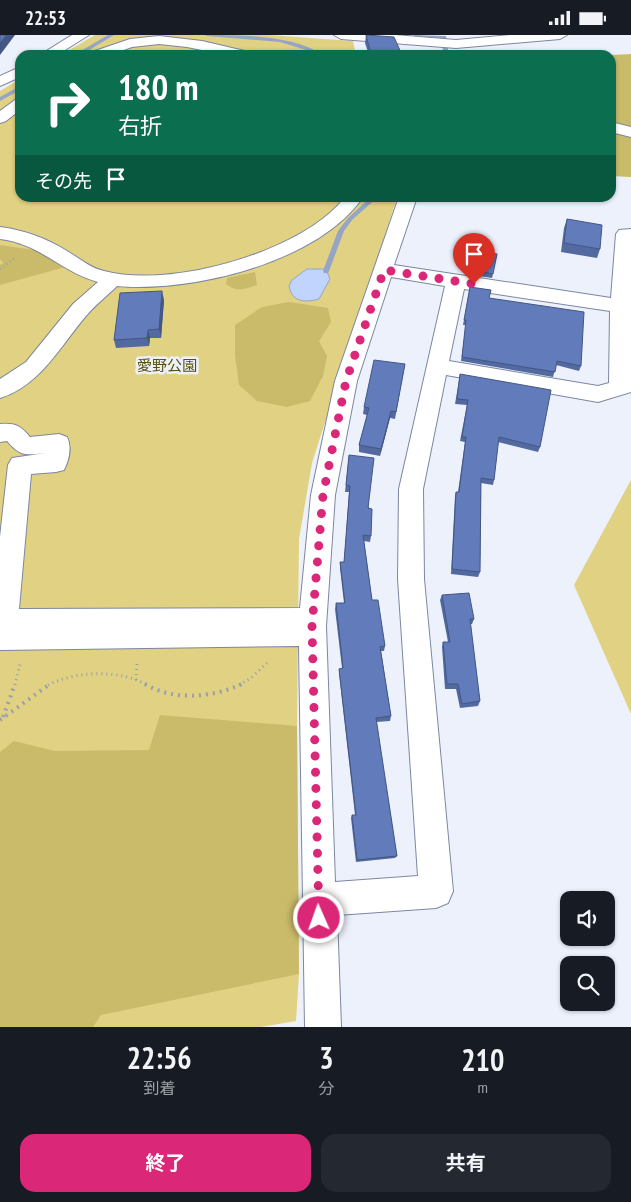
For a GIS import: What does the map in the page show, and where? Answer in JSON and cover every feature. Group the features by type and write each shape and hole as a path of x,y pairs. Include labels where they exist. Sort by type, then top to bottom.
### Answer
{"street":[{"path":"56,50 82,35"},
{"path":"341,35 421,41"},
{"path":"396,35 456,50 560,35"},
{"path":"112,50 132,43 184,41 223,50"},
{"path":"0,83 15,74"},
{"path":"0,118 15,107"},
{"path":"616,128 631,132"},
{"path":"0,233 24,237 37,242 89,273 112,279 132,281 168,280 229,271 257,261 328,225 352,202"},
{"path":"323,1027 312,626 323,495 346,381 406,202"},
{"path":"437,366 598,394 625,385 620,306 625,234 631,235"},
{"path":"384,270 620,306"},
{"path":"0,390 34,367 80,309 112,279"},
{"path":"319,900 436,891 411,579 411,489 456,281"},
{"path":"0,433 12,432 25,445 59,443 56,463 20,465 4,621 297,619 297,634 0,637"},
{"path":"0,463 6,463 0,511"}],"path":[{"path":"2,719 56,682 84,676 114,676 136,680 161,693 172,695 218,694 236,688 258,673 271,658 277,647 280,634"},
{"path":"2,719 18,677 19,660"}],"green space":[{"path":"95,35 269,35 353,41 355,50 70,50"},
{"name":"愛野公園","path":"15,82 15,202 396,202 312,463 299,539 297,726 299,974 296,1021 261,1027 0,1027 0,91"},
{"path":"631,480 631,714 574,585"}],"shaded area":[{"path":"631,54 631,177 616,176 616,55"},
{"path":"0,245 41,251 69,266 0,285 0,265 3,263 0,259"},
{"path":"255,272 257,285 245,289 234,289 226,284 227,278"},
{"path":"289,302 328,308 331,322 319,341 327,356 323,376 310,401 287,407 257,401 239,385 235,355 235,325 262,307"},
{"path":"160,715 297,726 299,974 101,1015 93,1027 0,1027 0,752 14,741 55,751 149,750"}],"water":[{"path":"307,269 326,269 330,279 319,299 300,300 293,295 289,286 292,280"}],"building":[{"path":"0,35 6,35 0,43"},
{"path":"366,35 394,37 400,50 370,50"},
{"path":"567,219 602,225 600,249 564,243"},
{"path":"477,251 497,254 493,274 473,270"},
{"path":"470,287 491,290 489,298 584,312 581,366 557,361 555,372 462,357 466,320 464,320"},
{"path":"162,291 159,329 148,330 147,338 114,340 120,293"},
{"path":"374,360 405,364 396,412 391,411 381,449 359,445 369,408 364,407"},
{"path":"460,374 551,390 540,447 499,437 494,480 481,478 480,572 452,569 456,492 459,492 466,437 462,437 468,400 457,399"},
{"path":"349,455 374,458 368,508 372,509 371,536 363,535 372,600 378,600 385,646 380,647 391,716 376,718 397,856 357,860 352,815 356,815 339,669 343,668 336,603 345,603 340,562 344,562 350,486 346,485"},
{"path":"469,593 474,619 470,619 480,701 462,704 458,684 447,684 443,642 450,642 442,595"}],"waterway":[{"path":"86,50 112,35"},
{"path":"207,35 250,37 280,41 310,50"},
{"path":"415,35 444,37 445,50"},
{"path":"0,99 15,91"},
{"path":"326,271 341,231 350,219 369,202"}],"route":[{"path":"319,918 312,626 323,495 346,381 384,270 474,284"}]}
